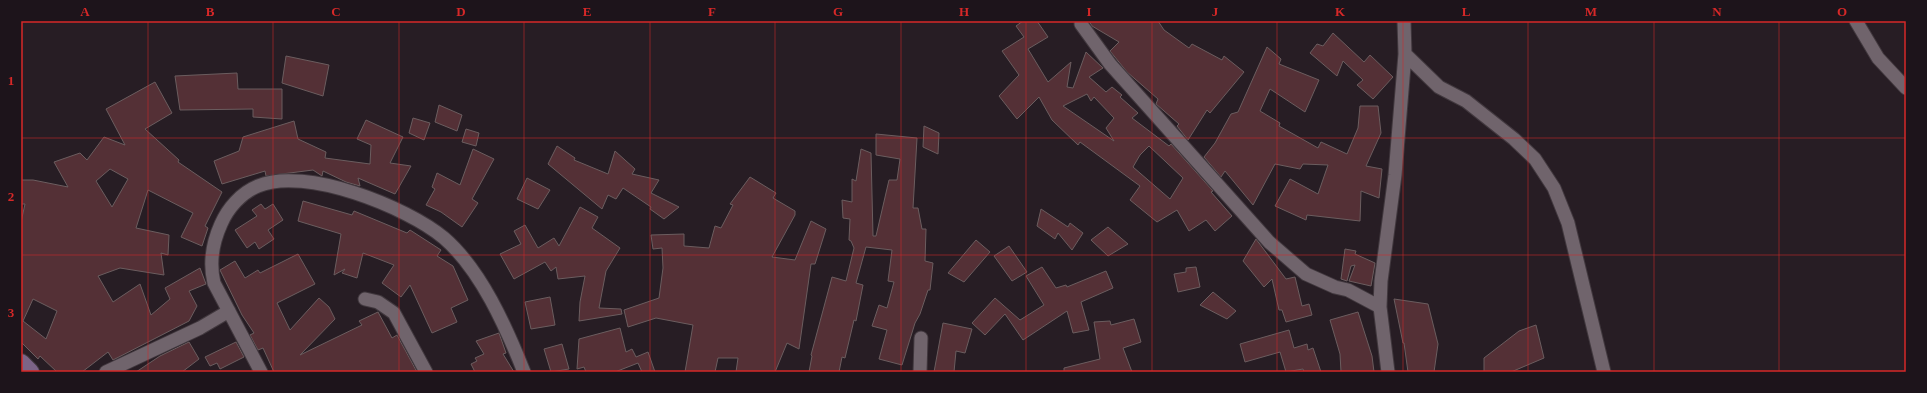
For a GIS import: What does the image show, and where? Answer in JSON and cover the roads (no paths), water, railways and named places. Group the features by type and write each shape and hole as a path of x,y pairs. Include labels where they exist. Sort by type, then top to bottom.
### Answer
{"main road":[{"path":"21,363 30,372"}],"street":[{"path":"1856,21 1878,58 1906,88"},
{"path":"1081,24 1110,64 1269,242 1306,274 1335,287 1348,290 1380,307"},
{"path":"1388,372 1380,307 1381,281 1395,174 1405,54 1404,24"},
{"path":"1405,54 1439,87 1466,101 1514,139 1535,158 1554,188 1568,222 1604,372"},
{"path":"261,372 214,282 210,268 211,256 218,229 225,214 242,195 258,185 293,180 324,184 349,191 408,215 427,225 456,249 469,264 498,314 524,372"},
{"path":"365,299 378,302 394,313 426,372"},
{"path":"106,372 200,328 229,311"},
{"path":"920,372 921,338"}]}
